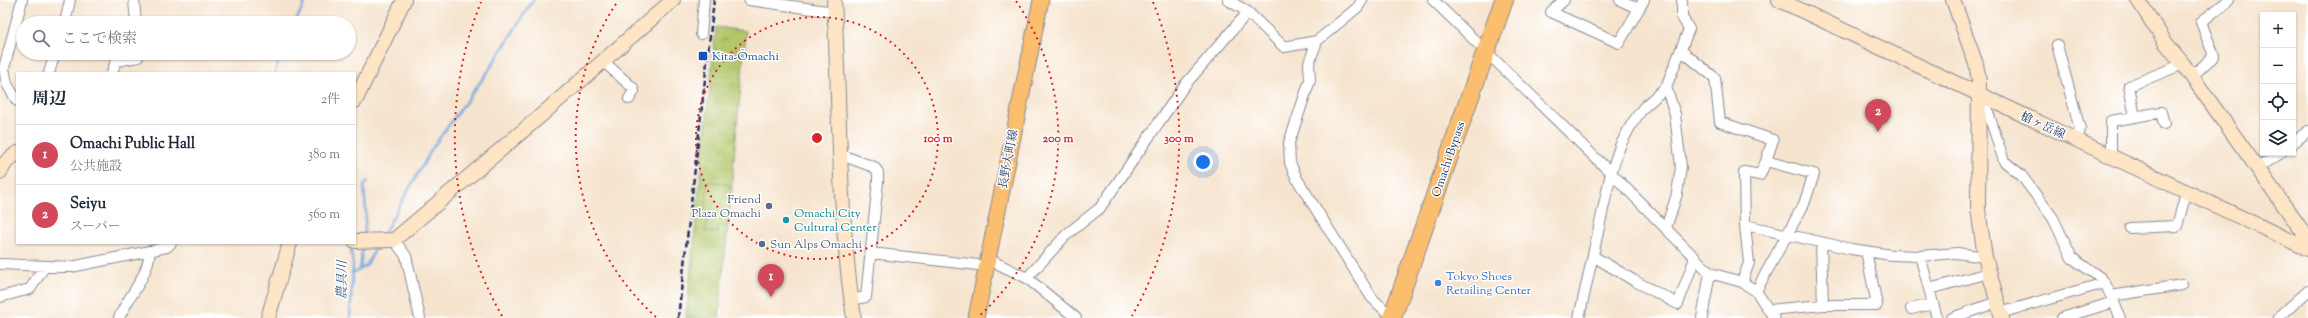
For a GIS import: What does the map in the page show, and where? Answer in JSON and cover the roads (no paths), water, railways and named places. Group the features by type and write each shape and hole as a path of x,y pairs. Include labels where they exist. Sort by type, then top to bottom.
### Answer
{"highway":[{"name":"Omachi Bypass","path":"1482,47 1493,0"},
{"name":"Omachi Bypass","path":"1388,316 1482,47 1504,0"}],"main road":[{"name":"長野大町線","path":"976,318 1041,0"}],"street":[{"path":"18,16 22,0"},
{"path":"67,16 70,0"},
{"path":"134,0 135,16"},
{"path":"356,99 404,0"},
{"path":"701,34 704,0"},
{"path":"749,0 834,6 841,156 851,300 854,318"},
{"path":"1230,1 1248,12 1284,47 1317,41 1358,7 1362,0"},
{"path":"1433,0 1611,173 1710,274 1742,282 1756,291 1772,314 1824,305 1877,305 1866,251"},
{"path":"1564,0 1552,12 1619,43 1641,4 1620,0"},
{"path":"1581,317 1611,173 1631,125 1643,108 1666,87 1682,51 1689,29 1682,18 1682,0"},
{"name":"槍ヶ岳線","path":"1779,0 2308,249"},
{"path":"1953,0 1976,64 1979,94 1978,201 1985,257 2000,311"},
{"path":"2138,0 2165,42 2192,76 2308,239"},
{"path":"2192,76 2214,56 2201,22 2230,0"},
{"path":"360,241 394,240 671,1"},
{"path":"1027,278 1066,235 1100,208 1184,86 1248,12"},
{"path":"16,23 4,68 7,84 16,99"},
{"path":"1317,41 1309,64 1310,80 1289,143 1290,163 1326,228 1372,298 1388,316"},
{"path":"2057,45 2080,129 2077,140"},
{"path":"1682,51 1715,78 1720,122 1773,140 1760,175 1744,172 1745,226 1749,263 1742,282"},
{"path":"49,72 53,60"},
{"path":"112,72 116,61 122,60"},
{"path":"603,61 633,88 634,91 629,98"},
{"path":"2135,117 2129,86 2183,64"},
{"path":"1666,87 1675,114 1682,167 1677,194 1666,228"},
{"path":"1979,94 1987,109 2004,161 2021,175 2053,218 2072,258 2102,278 2113,299 2120,318"},
{"path":"2110,156 2111,121 2161,112 2164,124"},
{"path":"2296,140 2308,130"},
{"path":"0,172 6,162 16,154"},
{"path":"841,156 874,168 878,172 866,297 851,300"},
{"path":"2258,168 2276,156"},
{"path":"1756,291 1804,204 1814,174 1766,161"},
{"path":"2130,228 2177,226 2186,192"},
{"path":"1745,226 1787,236 1866,251 1920,256 1957,253 1985,257"},
{"path":"394,240 406,256 420,318"},
{"path":"1821,242 1824,305"},
{"path":"0,264 71,267 150,251 167,247 170,244"},
{"path":"268,318 290,244"},
{"path":"119,318 128,298 144,276 150,251"},
{"path":"871,253 988,262 1027,278 1076,318"},
{"path":"1593,256 1633,280 1678,304 1695,258"},
{"path":"1920,256 1937,318"},
{"path":"0,297 30,289 45,266"},
{"path":"1929,289 1989,273"},
{"path":"1702,318 1710,274"},
{"path":"1952,318 2000,311 2105,283"},
{"path":"2062,318 2113,299 2124,293 2182,285"},
{"path":"2278,318 2308,291"},
{"path":"1911,309 1933,304"}],"waterway":[{"name":"農具川","path":"298,16 306,0"},
{"path":"384,233 433,147 489,70 533,0"},
{"name":"農具川","path":"275,72 279,60"},
{"path":"364,236 366,213 364,186 368,181"},
{"name":"農具川","path":"350,244 353,265 350,318"},
{"path":"360,270 363,244"},
{"path":"352,274 366,266 377,246"}],"railway":[{"path":"678,318 714,0"}],"place":[{"name":"Kita-Ōmachi","path":"703,56"},
{"name":"Seiyu","path":"1878,132"},
{"name":"Friend Plaza Omachi","path":"769,206"},
{"name":"Omachi City Cultural Center","path":"786,220"},
{"name":"Sun Alps Omachi","path":"762,244"},
{"name":"Tokyo Shoes Retailing Center","path":"1438,283"},
{"name":"Omachi Public Hall","path":"771,297"}]}
